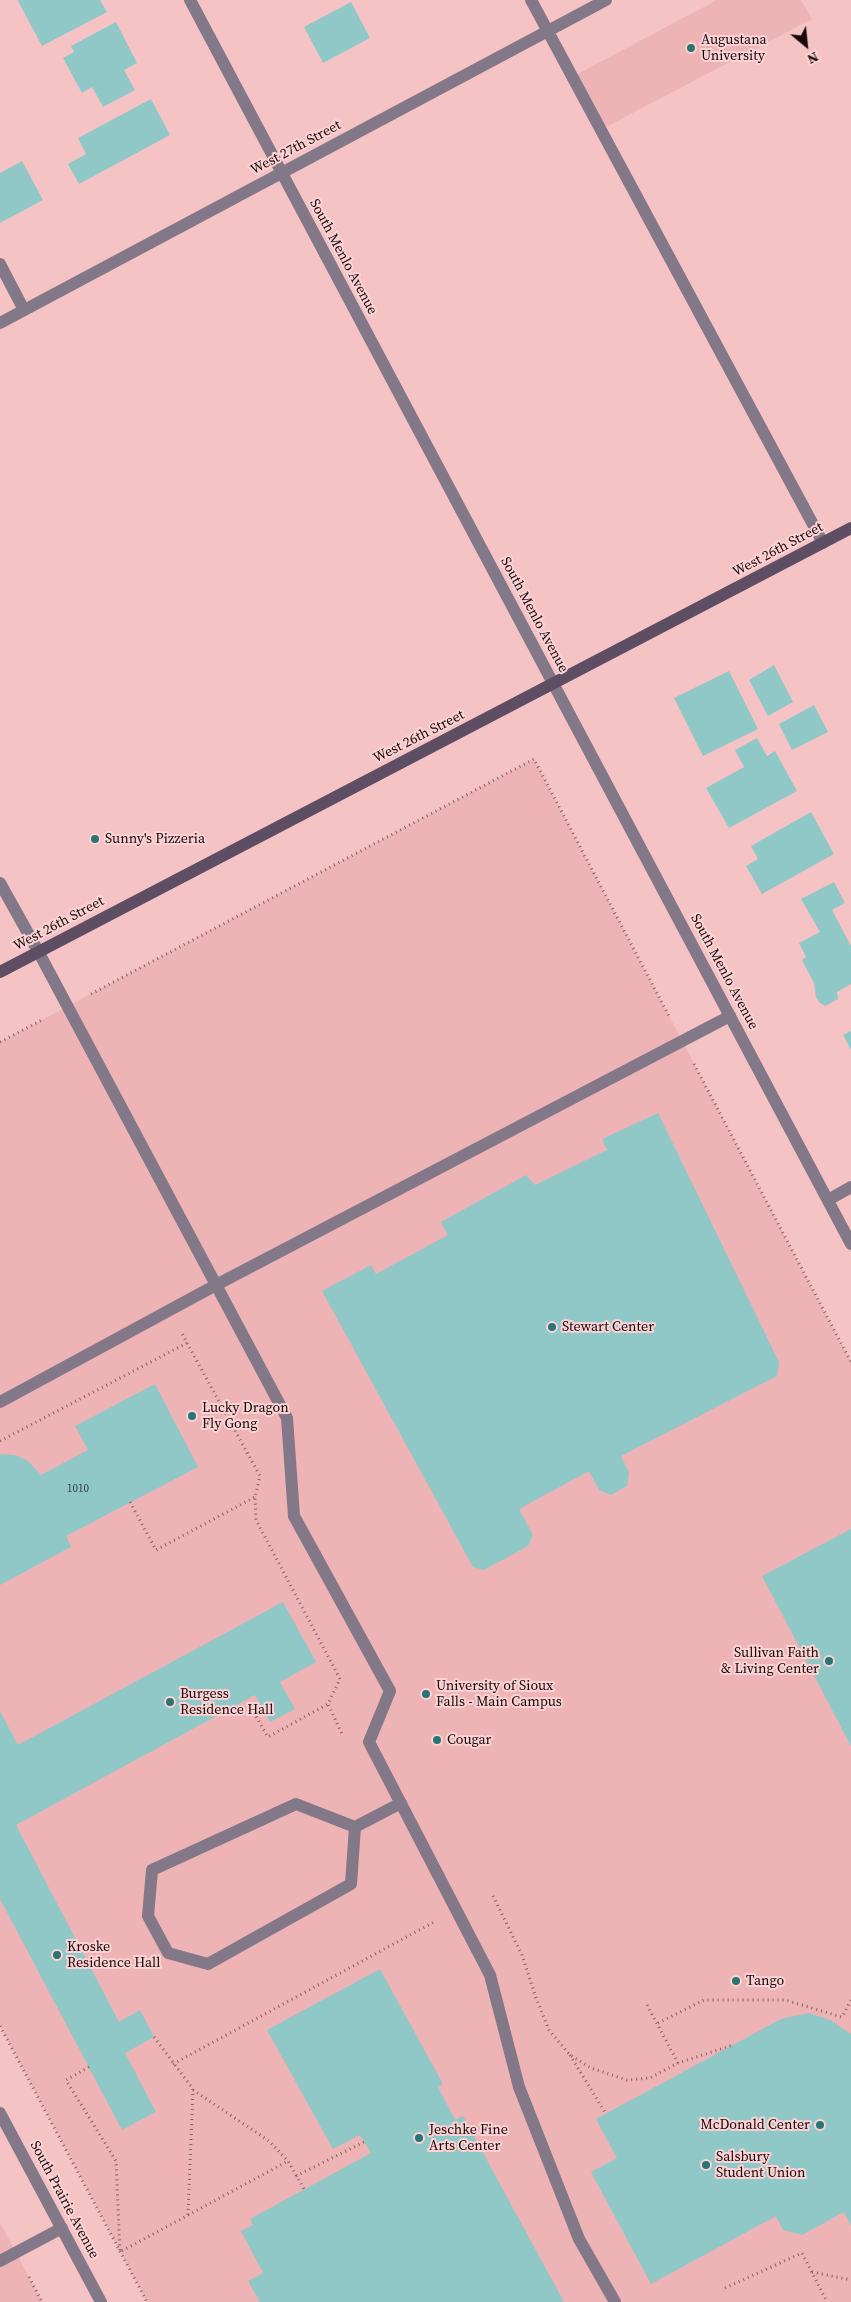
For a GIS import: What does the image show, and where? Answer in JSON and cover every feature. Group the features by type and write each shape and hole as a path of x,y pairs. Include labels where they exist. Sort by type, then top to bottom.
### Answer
{"main road":[{"name":"West 26th Street","path":"0,972 851,528"}],"street":[{"name":"South Menlo Avenue","path":"190,0 851,1244"},
{"path":"530,0 823,543"},
{"name":"West 27th Street","path":"0,323 606,0"},
{"path":"0,264 24,310"},
{"path":"0,883 68,1006 287,1418 294,1516 390,1691 369,1742 490,1975 519,2087 579,2239 615,2302"},
{"path":"0,1402 216,1285 730,1016"},
{"path":"828,1200 851,1187"},
{"path":"355,1827 351,1884 208,1964 168,1953 148,1916 152,1870 296,1804 355,1827 401,1803"},
{"name":"South Prairie Avenue","path":"0,2113 101,2302"},
{"path":"0,2261 62,2228"}],"path":[{"path":"0,1042 534,759"},
{"path":"169,1311 260,1476 255,1497 256,1520 340,1680 328,1704 268,1737 251,1708"},
{"path":"0,1441 187,1342"},
{"path":"130,1502 156,1550 255,1497"},
{"path":"328,1704 344,1738"},
{"path":"493,1896 522,1955 549,2030 570,2054 606,2114"},
{"path":"173,2064 438,1920"},
{"path":"658,2023 704,2000 785,2000 842,2017 851,2000"},
{"path":"647,2005 678,2063"},
{"path":"0,2026 146,2302"},
{"path":"154,2037 193,2089 268,2141 288,2162 304,2189"},
{"path":"570,2054 591,2068 627,2080 650,2078 678,2063 733,2045"},
{"path":"89,2067 66,2080 116,2161 120,2252"},
{"path":"188,2215 193,2089"},
{"path":"296,2176 364,2142"},
{"path":"120,2252 288,2162"},
{"path":"725,2288 802,2254 827,2302"},
{"path":"812,2272 851,2280"}],"shaded area":[{"name":"Augustana University","path":"717,0 801,0 812,19 600,130 572,77"},
{"name":"University of Sioux Falls - Main Campus","path":"534,759 851,1362 851,2302 147,2302 0,2026 0,1042"},
{"path":"0,2223 16,2252 42,2302 0,2302"}],"building":[{"path":"19,0 100,0 107,12 42,46"},
{"path":"351,2 370,38 323,63 304,27"},
{"path":"116,22 137,63 124,70 135,90 103,107 92,87 82,93 63,58 74,52 71,46"},
{"path":"151,99 170,135 79,184 68,164 86,154 78,138"},
{"path":"22,161 43,200 0,223 0,173"},
{"path":"774,665 793,702 768,716 749,680"},
{"path":"729,671 758,729 703,756 674,698"},
{"path":"814,705 828,732 792,750 779,724"},
{"path":"757,738 767,756 775,751 797,791 729,828 706,788 744,767 735,750"},
{"path":"811,812 834,854 762,894 746,866 758,859 751,846"},
{"path":"834,882 845,903 832,910 851,946 851,984 837,992 838,999 825,1006 816,997 814,983 802,960 806,957 799,943 820,932 801,899"},
{"path":"851,1031 851,1050 843,1035"},
{"name":"Stewart Center","path":"658,1113 779,1362 777,1376 621,1456 629,1472 627,1486 611,1495 599,1490 589,1471 519,1509 533,1535 528,1546 484,1570 473,1567 322,1291 371,1265 376,1274 448,1235 441,1222 526,1175 535,1185 607,1150 602,1139"},
{"path":"155,1384 198,1467 66,1536 71,1547 0,1585 0,1454 15,1455 27,1460 41,1475 88,1450 75,1426"},
{"name":"Sullivan Faith & Living Center","path":"851,1529 851,1746 762,1576"},
{"path":"283,1602 316,1662 280,1682 295,1709 270,1722 255,1695 16,1825 119,2022 140,2010 154,2037 125,2053 156,2112 122,2130 0,1899 0,1711 18,1745"},
{"name":"Jeschke Fine Arts Center","path":"380,1969 443,2084 438,2087 455,2120 463,2116 564,2302 260,2302 248,2281 263,2273 241,2231 253,2225 250,2219 371,2153 360,2135 333,2149 267,2030"},
{"name":"Salsbury Student Union","path":"809,2013 830,2020 851,2034 851,2225 844,2212 802,2235 783,2230 776,2216 651,2284 591,2172 617,2158 596,2119 781,2019"}],"place":[{"name":"Augustana University","path":"691,48"},
{"name":"Sunny's Pizzeria","path":"95,839"},
{"name":"Stewart Center","path":"552,1327"},
{"name":"Lucky Dragon Fly Gong","path":"192,1416"},
{"name":"Sullivan Faith & Living Center","path":"829,1661"},
{"name":"University of Sioux Falls - Main Campus","path":"426,1694"},
{"name":"Burgess Residence Hall","path":"170,1702"},
{"name":"Cougar","path":"437,1740"},
{"name":"Kroske Residence Hall","path":"57,1955"},
{"name":"Tango","path":"736,1981"},
{"name":"McDonald Center","path":"820,2125"},
{"name":"Jeschke Fine Arts Center","path":"419,2138"},
{"name":"Salsbury Student Union","path":"706,2165"}]}
